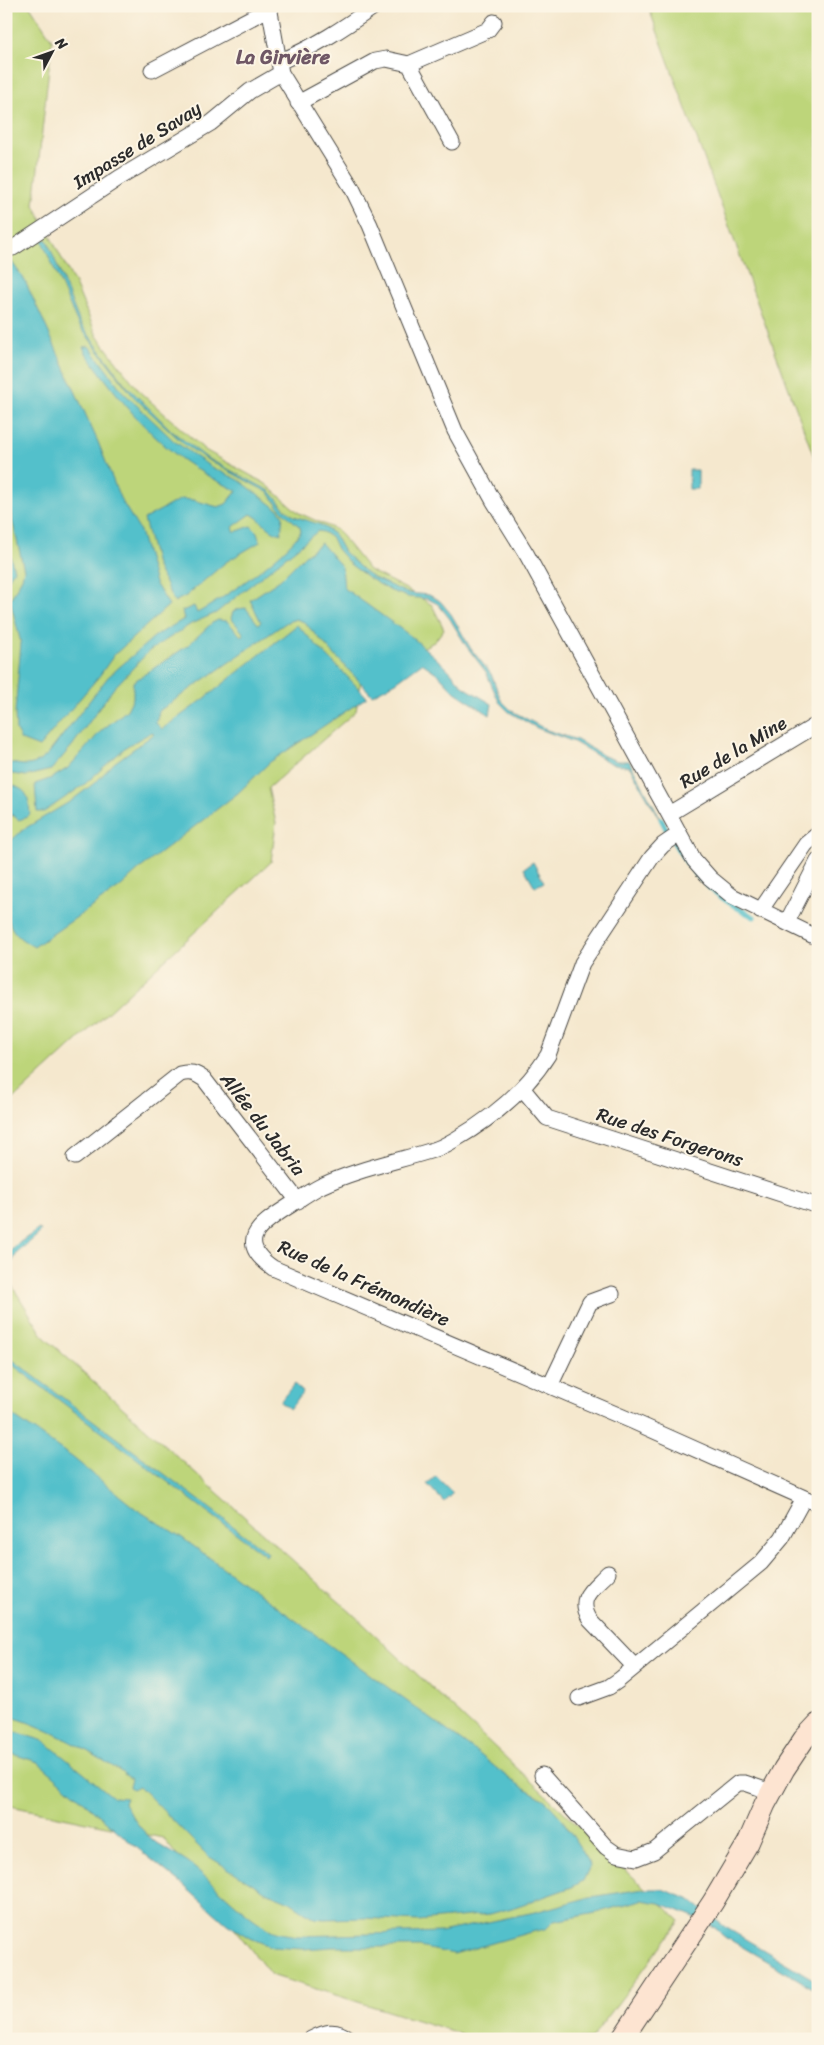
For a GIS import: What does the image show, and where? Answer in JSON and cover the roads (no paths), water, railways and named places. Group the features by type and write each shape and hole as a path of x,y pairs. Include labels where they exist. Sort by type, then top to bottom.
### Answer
{"main road":[{"path":"622,2039 713,1902 748,1843 771,1792 792,1756 818,1724"}],"street":[{"name":"Impasse de Savay","path":"13,248 119,178 211,122 280,67 332,37 375,6"},
{"path":"152,70 270,7 280,67 298,103 352,188 370,225 455,432 669,814 673,838 710,878 732,896 818,938"},
{"path":"298,103 375,61 386,59 409,64 488,30 494,22"},
{"path":"409,64 452,142"},
{"name":"Rue de la Mine","path":"669,814 818,724"},
{"path":"760,911 806,844 818,834"},
{"name":"Rue de la Frémondière","path":"673,838 652,857 582,963 548,1055 535,1074 522,1088 477,1125 435,1150 368,1168 319,1187 266,1221 255,1232 252,1242 255,1252 273,1268 550,1386 811,1501"},
{"path":"787,922 818,861"},
{"name":"Allée du Jabria","path":"75,1158 180,1074 195,1073 204,1079 298,1201"},
{"name":"Rue des Forgerons","path":"522,1088 547,1118 818,1206"},
{"path":"550,1386 590,1302 612,1294"},
{"path":"579,1698 609,1687 761,1563 811,1501"},
{"path":"608,1573 587,1594 584,1603 585,1611 590,1620 634,1666"},
{"path":"542,1775 606,1848 627,1857 636,1858 654,1852 738,1784 745,1782 771,1792"},
{"path":"311,2039 334,2031 346,2037"}],"water":[{"path":"43,239 47,240 80,323 125,384 173,432 207,458 270,491 285,509 294,516 321,525 334,534 344,552 364,571 376,579 407,593 429,595 440,601 451,614 471,649 491,674 501,700 512,711 547,730 577,740 604,756 617,761 629,761 661,819 630,767 610,763 574,742 537,728 509,712 499,702 486,672 438,604 428,599 408,597 391,591 369,578 351,565 337,549 332,538 318,531 216,613 191,624 149,651 113,689 72,746 51,770 26,776 6,773 6,762 29,765 43,759 108,677 155,636 184,619 182,611 194,606 197,613 221,598 269,563 301,531 300,527 281,510 269,493 206,459 185,445 133,396 78,324 42,241"},
{"path":"9,258 24,279 44,322 98,442 120,498 140,531 155,583 169,605 114,655 100,675 39,747 21,740 16,731 15,712 21,643 10,600 22,578 24,570 6,494 6,260"},
{"path":"89,346 123,392 174,441 211,467 239,480 279,510 283,516 281,534 272,530 251,514 233,527 235,532 251,526 257,532 260,542 226,562 186,596 174,602 156,565 144,519 181,499 193,500 218,507 226,504 237,491 207,476 168,448 153,434 124,404 86,353 83,347"},
{"path":"689,470 698,470 698,489 689,489"},
{"path":"6,541 14,570 6,583"},
{"path":"321,543 342,567 344,588 412,637 447,668 464,687 492,704 490,715 455,692 438,674 422,663 396,682 372,695 304,622 296,619 287,622 159,711 156,723 162,729 204,699 297,625 367,697 270,762 238,793 142,867 120,887 34,947 22,940 13,930 7,913 5,889 6,845 24,829 71,801 97,781 114,763 154,734 152,732 127,746 85,784 44,812 37,812 35,784 52,778 68,768 101,731 127,710 133,698 133,682 187,646 212,623 218,620 227,621 241,636 244,634 231,618 233,612 237,609 246,608 258,624 261,622 250,600 280,580 304,556"},
{"path":"6,783 25,793 30,814 19,820 11,814 6,826"},
{"path":"533,862 544,882 535,887 524,868"},
{"path":"39,1229 41,1232 17,1253 6,1274 6,1256 16,1245"},
{"path":"6,1355 268,1553 266,1556 6,1360"},
{"path":"294,1384 303,1392 290,1409 280,1402"},
{"path":"6,1411 72,1457 136,1509 181,1537 478,1753 511,1780 545,1800 562,1819 589,1862 590,1866 583,1881 572,1887 490,1914 418,1921 314,1918 290,1902 266,1892 208,1856 139,1786 133,1789 129,1787 131,1779 119,1771 52,1733 19,1719 6,1716"},
{"path":"436,1476 453,1493 444,1502 427,1484"},
{"path":"6,1729 44,1741 113,1797 126,1798 124,1803 149,1837 192,1866 252,1918 277,1932 297,1936 441,1932 535,1912 590,1897 644,1889 662,1889 691,1900 725,1927 818,1982 818,1991 727,1938 709,1923 660,1903 641,1900 596,1913 554,1921 546,1929 454,1954 419,1947 303,1949 272,1947 248,1937 227,1924 38,1762 6,1752"}],"waterway":[{"path":"661,819 679,851 698,877 722,898 754,917"}],"district":[{"name":"La Girvière","path":"283,57"}]}
